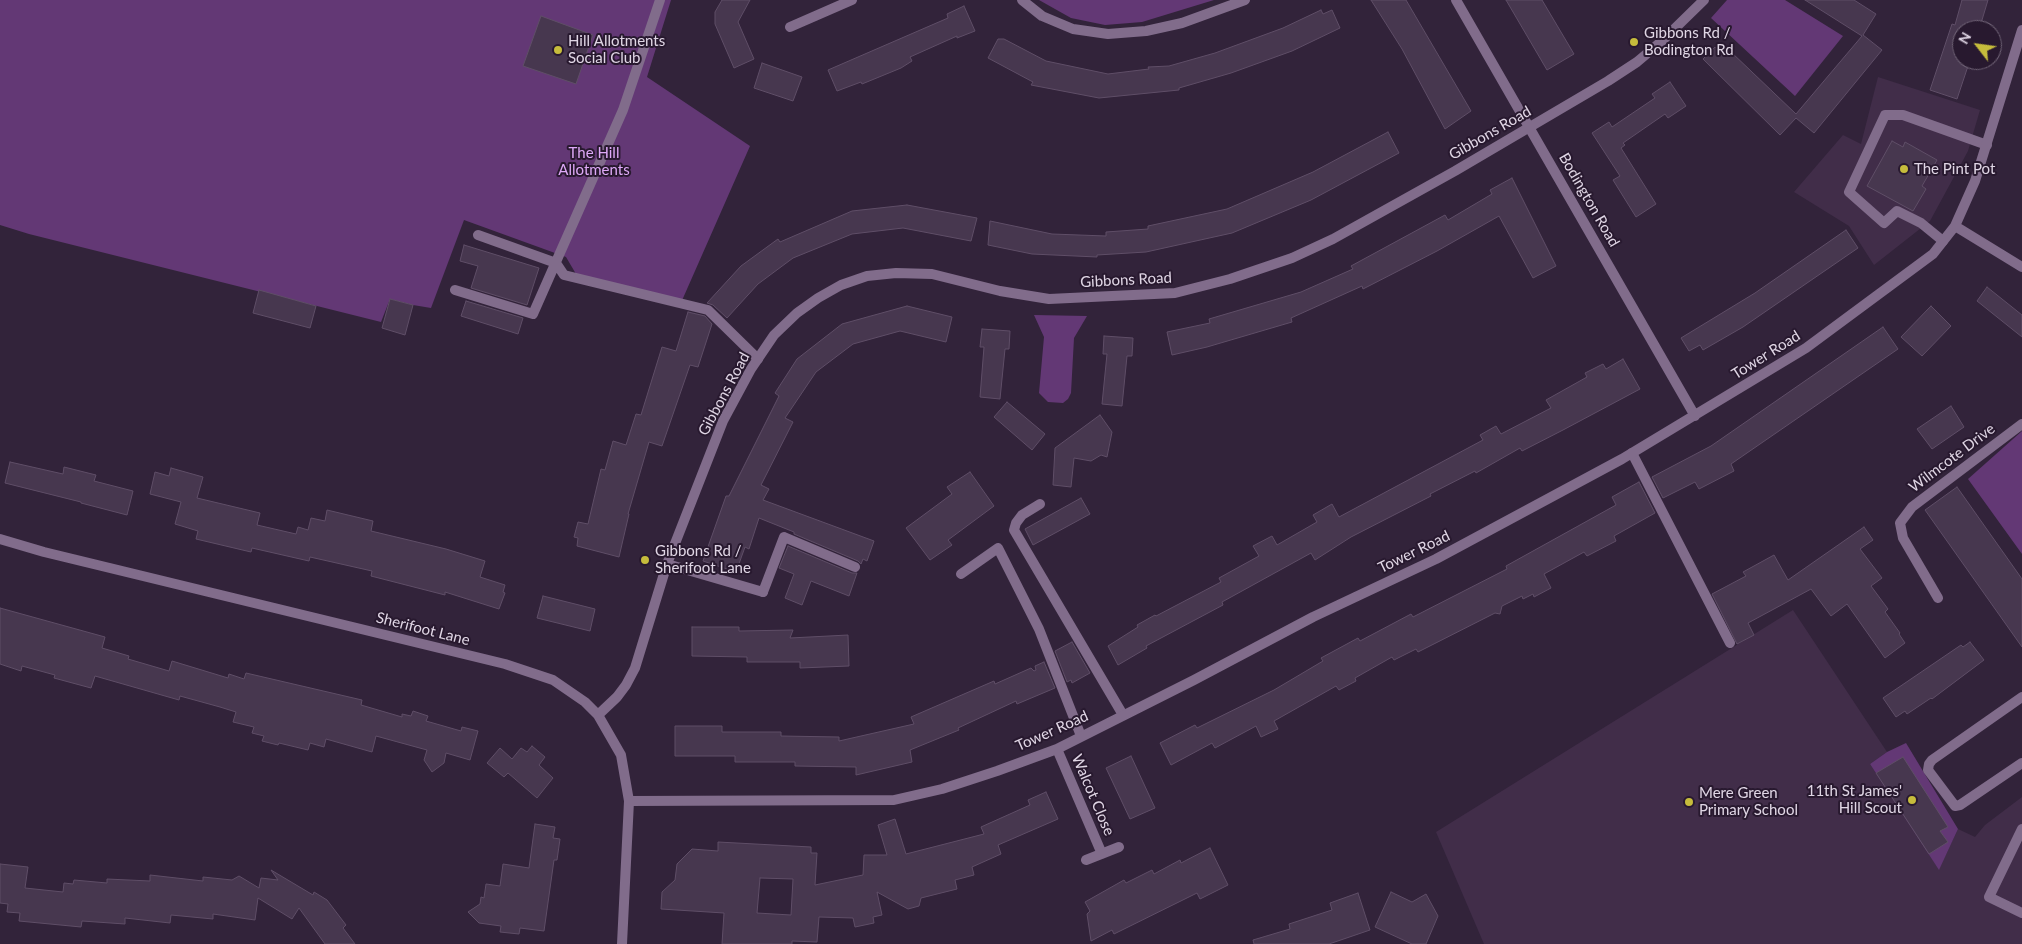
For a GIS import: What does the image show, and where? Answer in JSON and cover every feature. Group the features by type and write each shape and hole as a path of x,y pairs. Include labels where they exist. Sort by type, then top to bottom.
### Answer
{"street":[{"path":"455,290 533,314 622,110 660,0"},
{"path":"790,27 852,0"},
{"path":"1022,0 1042,16 1073,29 1108,34 1146,31 1182,23 1245,0"},
{"name":"Bodington Road","path":"1456,0 1695,416"},
{"name":"Gibbons Road","path":"598,715 622,691 635,668 666,564 723,421 758,359 774,335 818,298 841,285 868,276 896,273 932,274 1000,291 1049,299 1175,293 1230,279 1292,258 1333,239 1530,128 1637,62 1664,40 1704,0"},
{"name":"Tower Road","path":"629,801 894,800 951,786 1057,749 1313,617 1436,559 1632,453 1806,348 1932,254 1955,226 1975,181 2022,30"},
{"path":"1943,241 1921,223 1897,211 1884,223 1849,192 1885,115 1903,115 1987,145"},
{"path":"1955,226 2022,267"},
{"path":"478,235 556,263 564,275 708,310 758,359"},
{"name":"Wilmcote Drive","path":"1938,598 1903,538 1900,523 1912,507 2022,424"},
{"path":"1632,453 1730,643"},
{"path":"1040,504 1022,515 1016,523 1014,530 1123,715"},
{"path":"666,564 763,592 784,537 855,567"},
{"name":"Sherifoot Lane","path":"0,539 44,552 505,664 553,680 586,702 598,715 621,755 629,801 622,944"},
{"path":"962,574 998,548 1040,629 1081,736"},
{"path":"2022,697 1932,760 1928,770 1955,806 1960,805 2022,763"},
{"name":"Walcot Close","path":"1057,749 1102,854"},
{"path":"2022,829 1989,897 2022,913"},
{"name":"Walcot Close","path":"1086,860 1119,847"}],"shaded area":[{"path":"1878,77 1980,110 1968,151 1930,221 1874,265 1849,226 1794,192 1843,135 1861,144"},
{"name":"Mere Green Primary School","path":"1793,610 1887,752 1870,764 1939,869 1958,829 1975,837 1985,825 2022,797 2022,944 1484,944 1436,832"}],"green space":[{"name":"The Hill Allotments","path":"0,0 671,0 647,77 750,146 680,305 576,274 566,257 464,220 431,308 390,299 381,322 29,234 0,225"},
{"path":"1039,0 1214,0 1142,22 1105,25 1071,18"},
{"path":"1727,0 1785,0 1843,36 1795,96 1711,18"},
{"path":"1034,315 1087,316 1074,338 1071,393 1063,403 1048,402 1039,393 1044,337"},
{"path":"2022,431 2022,554 1968,479"},
{"name":"11th St James' Hill Scout","path":"1906,743 1958,829 1939,870 1870,764 1887,752"}],"building":[{"path":"722,0 750,0 738,22 754,59 734,68 715,24 715,12"},
{"path":"1371,0 1406,0 1471,111 1445,129 1402,49"},
{"path":"1506,0 1542,0 1574,54 1547,70"},
{"path":"1805,0 1854,0 1876,14 1863,35 1882,50 1814,133 1796,118 1780,135 1703,59 1715,47 1725,57 1730,51 1796,114 1862,36"},
{"path":"1962,0 1988,0 1982,20 1956,20"},
{"path":"964,6 975,31 957,38 957,36 910,57 912,61 901,68 862,84 861,82 837,91 828,70 948,18 947,14"},
{"path":"1321,10 1323,14 1332,10 1340,28 1292,51 1231,73 1179,88 1179,90 1099,98 1031,85 1033,82 988,58 998,39 1004,39 1046,61 1108,74 1149,69 1148,67 1169,66 1215,53 1283,28"},
{"name":"Hill Allotments Social Club","path":"541,16 593,35 576,84 523,66"},
{"path":"1952,24 1952,70 1967,70 1957,99 1930,90"},
{"path":"762,63 802,77 793,101 754,88"},
{"path":"1670,82 1686,106 1668,118 1665,114 1623,143 1625,145 1621,148 1656,204 1636,217 1613,180 1620,176 1592,133 1609,122 1612,127 1655,98 1652,94"},
{"path":"1388,132 1399,153 1311,200 1232,233 1146,252 1097,255 1097,257 1032,254 988,245 990,221 1052,234 1106,236 1106,232 1148,229 1148,226 1227,209 1313,172"},
{"name":"The Pint Pot","path":"1892,141 1903,147 1905,142 1937,160 1922,186 1926,189 1913,211 1867,186"},
{"path":"1512,178 1556,266 1533,278 1499,216 1437,251 1363,289 1362,286 1291,318 1292,322 1207,347 1172,355 1167,332 1210,323 1209,319 1301,292 1353,269 1351,266 1445,215 1448,220 1492,194 1490,190"},
{"path":"907,205 977,218 971,241 903,228 852,234 793,258 758,284 727,318 713,305 707,303 741,266 778,239 780,242 852,211"},
{"path":"1846,230 1858,248 1743,327 1703,350 1700,345 1689,351 1681,338 1755,293"},
{"path":"464,245 539,268 527,305 471,288 478,266 460,261"},
{"path":"1987,287 2022,315 2022,337 1977,301"},
{"path":"259,290 316,306 310,328 253,313"},
{"path":"390,299 413,305 405,335 382,328"},
{"path":"466,301 523,318 518,334 461,316"},
{"path":"907,306 952,317 946,342 900,331 853,344 816,372 785,418 793,422 761,485 769,489 763,500 874,541 867,561 863,559 861,564 858,561 794,534 794,532 759,518 749,549 745,547 736,572 703,561 726,496 729,496 779,396 775,393 797,359 842,324"},
{"path":"1931,306 1951,326 1922,356 1901,337"},
{"path":"688,312 705,316 712,324 698,367 690,365 662,446 649,442 628,514 619,557 577,546 578,538 574,537 578,522 588,524 601,469 605,470 613,441 626,445 636,414 641,415 662,347 676,351"},
{"path":"1883,327 1898,349 1731,464 1734,471 1699,489 1695,482 1663,498 1652,477 1711,446"},
{"path":"982,329 1010,331 1009,349 1005,349 1000,399 980,397 984,347 980,347"},
{"path":"1104,336 1133,338 1132,356 1127,356 1122,406 1102,404 1107,354 1103,354"},
{"path":"1623,359 1640,389 1522,451 1520,448 1476,473 1475,471 1430,494 1431,496 1351,537 1315,560 1311,553 1222,602 1223,605 1146,646 1147,648 1118,665 1108,646 1138,627 1137,625 1221,582 1219,578 1259,556 1253,546 1272,536 1277,545 1317,522 1313,515 1332,504 1339,517 1483,440 1480,435 1496,426 1501,434 1551,408 1546,400 1587,377 1585,373 1603,364 1606,369"},
{"path":"1007,402 1045,434 1032,450 994,417"},
{"path":"1951,406 1964,427 1932,449 1917,429"},
{"path":"1100,415 1112,432 1107,457 1101,455 1091,461 1074,458 1071,487 1053,485 1055,448"},
{"path":"10,462 63,474 64,467 96,475 94,481 133,491 127,515 5,483"},
{"path":"171,468 203,477 197,498 260,513 257,525 296,534 298,527 308,530 311,518 325,521 327,510 373,521 371,531 446,549 485,561 480,577 505,585 503,592 505,593 499,609 445,592 445,595 371,576 372,571 310,557 309,561 252,548 251,552 196,539 198,531 175,524 181,502 150,494 155,472 169,476"},
{"path":"970,472 994,506 948,540 952,545 930,560 906,528 952,494 947,487"},
{"path":"1639,482 1655,513 1614,536 1616,541 1587,556 1584,552 1544,574 1551,588 1534,597 1533,594 1523,599 1522,596 1502,606 1500,614 1495,613 1418,652 1416,649 1394,660 1392,657 1355,678 1356,681 1339,690 1336,686 1274,721 1278,729 1261,737 1256,726 1215,748 1212,743 1171,765 1160,743 1195,725 1197,728 1274,690 1323,661 1321,658 1358,638 1360,641 1411,614 1413,617 1507,569 1506,566 1616,505 1612,497"},
{"path":"1957,487 2022,579 2022,647 1925,510"},
{"path":"1081,498 1090,514 1033,545 1025,529"},
{"path":"1864,527 1873,540 1860,549 1882,578 1871,586 1888,609 1885,612 1905,643 1885,658 1847,604 1831,616 1811,589 1748,623 1754,635 1737,644 1712,594 1746,576 1743,572 1774,555 1788,580"},
{"path":"788,546 852,573 857,573 849,596 811,581 802,605 785,598 794,574 779,568"},
{"path":"543,596 595,609 590,631 537,618"},
{"path":"0,608 105,637 102,648 129,656 128,659 169,671 172,661 228,678 229,674 244,679 246,673 362,700 361,705 402,717 402,714 411,716 413,711 428,716 426,721 461,731 462,727 478,731 470,760 446,753 444,763 432,772 424,760 427,750 376,736 372,752 326,739 324,747 310,743 308,750 279,743 278,745 262,741 264,736 252,733 254,727 233,722 236,712 220,707 180,696 179,700 95,676 91,688 54,678 55,675 22,666 21,671 0,664"},
{"path":"692,627 739,627 739,631 793,630 790,638 848,635 849,666 800,668 800,662 747,662 747,657 692,656"},
{"path":"1072,642 1090,673 1072,683 1071,680 1067,682 1055,651"},
{"path":"1970,642 1984,660 1932,699 1907,714 1905,711 1896,717 1883,698 1961,645 1963,647"},
{"path":"1044,662 1055,688 1017,704 1016,701 958,728 959,730 910,750 912,762 856,775 856,767 795,766 795,762 735,762 735,756 675,756 675,726 722,726 722,732 781,732 781,736 839,737 839,741 914,724 911,717 994,681 995,684 1031,668 1034,671 1036,670 1035,666"},
{"path":"532,746 545,757 539,765 553,778 537,798 508,773 504,777 487,763 500,748 512,759 521,748 527,752"},
{"path":"1131,756 1155,808 1130,819 1106,768"},
{"name":"11th St James' Hill Scout","path":"1903,757 1948,827 1940,831 1948,842 1929,854 1876,773"},
{"path":"1046,792 1058,819 998,845 1001,854 972,867 974,875 955,880 957,889 921,898 919,906 908,909 877,892 882,915 873,917 874,923 855,927 853,918 819,917 817,942 792,941 792,944 722,944 724,913 661,909 662,892 675,880 677,864 692,849 718,851 718,842 811,847 811,853 817,853 815,885 863,875 864,855 887,855 878,825 895,819 906,854 984,834 981,827 1030,805 1028,800","holes":["760,878 793,879 791,915 757,913"]},
{"path":"535,824 555,827 553,838 560,839 557,860 554,860 544,931 520,928 519,934 500,932 501,926 479,923 468,912 480,904 481,897 484,898 486,884 500,886 503,864 529,868"},
{"path":"1210,848 1228,885 1200,899 1197,893 1114,934 1112,930 1091,941 1087,914 1090,911 1085,902 1124,880 1126,883 1152,870 1154,874 1180,860 1181,863"},
{"path":"0,864 28,867 25,888 63,892 64,883 73,884 74,880 107,883 107,879 150,881 150,875 203,881 203,877 232,880 239,876 259,888 261,878 278,880 271,870 313,895 314,892 327,900 346,925 343,928 355,944 325,944 299,908 292,919 258,898 255,920 213,914 213,919 171,915 170,923 125,918 125,924 82,921 81,927 19,921 20,913 7,912 8,904 0,903"},
{"path":"1391,892 1412,902 1426,894 1438,916 1426,944 1412,944 1375,927"},
{"path":"1358,893 1370,930 1329,944 1254,944 1253,940 1290,929 1289,924 1332,910 1330,903"}],"place":[{"name":"Gibbons Rd / Bodington Rd","path":"1634,42"},
{"name":"Hill Allotments Social Club","path":"558,50"},
{"name":"The Pint Pot","path":"1904,169"},
{"name":"Gibbons Rd / Sherifoot Lane","path":"645,560"},
{"name":"11th St James' Hill Scout","path":"1912,800"},
{"name":"Mere Green Primary School","path":"1689,802"}]}
